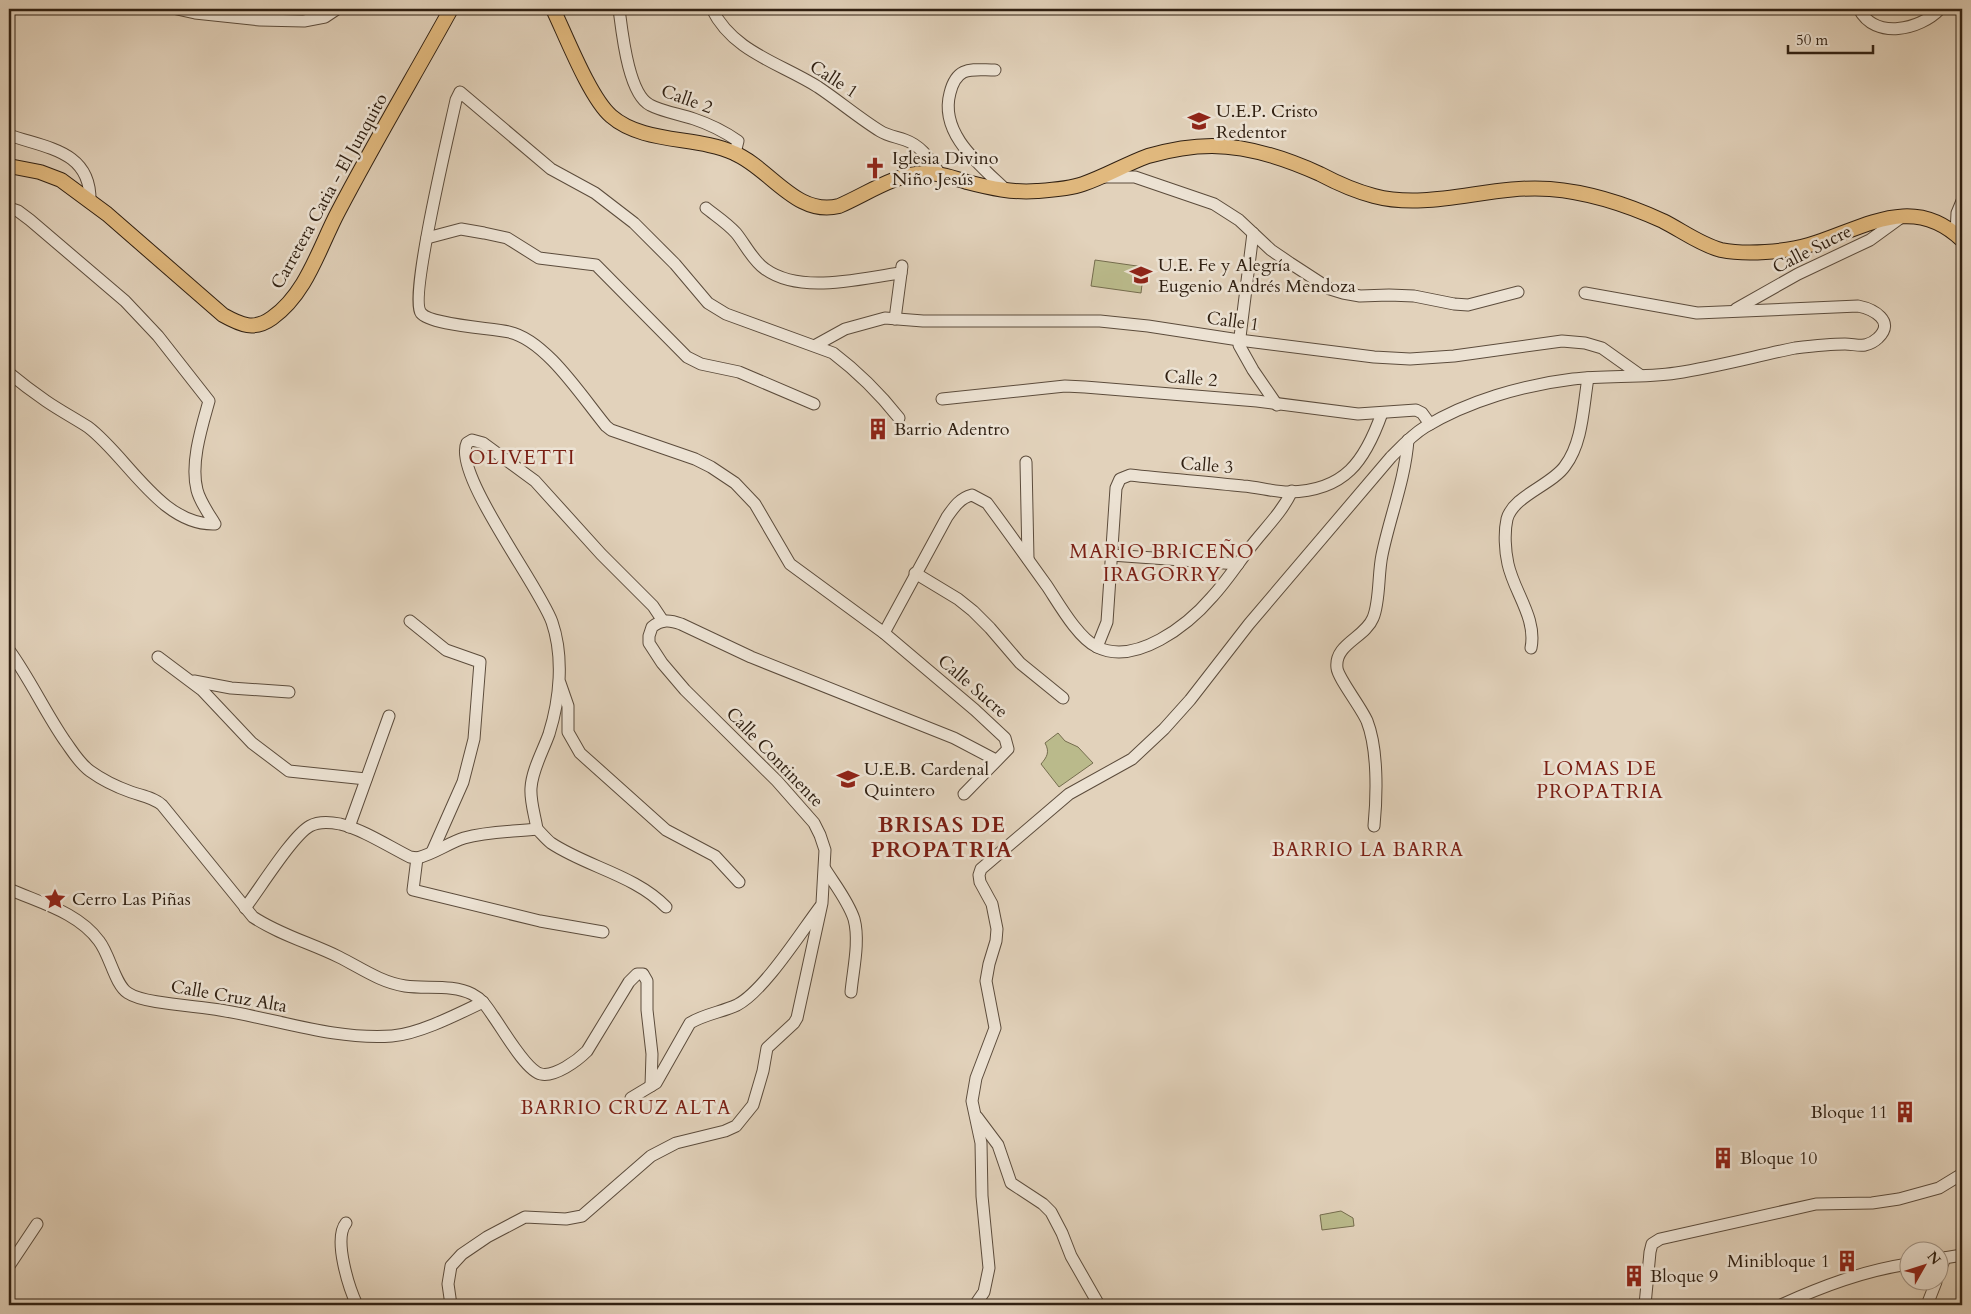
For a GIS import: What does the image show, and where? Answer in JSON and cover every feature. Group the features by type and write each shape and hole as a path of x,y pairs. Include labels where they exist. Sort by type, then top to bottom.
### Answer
{"main road":[{"name":"Carretera Catia - El Junquito","path":"9,166 40,172 62,180 107,214 223,315 241,325 262,324 283,309 305,278 337,213 451,9"},
{"path":"553,9 591,88 610,115 634,130 716,147 735,153 751,162 789,194 818,207 831,208 839,206 894,179 926,173 940,174 1007,191 1035,192 1060,189 1081,185 1148,156 1184,147 1214,146 1266,155 1292,163 1376,197 1392,199 1433,198 1527,188 1551,189 1581,194 1632,208 1719,249 1738,252 1806,246 1884,219 1904,215 1938,222 1960,233"}],"street":[{"path":"177,9 195,13 260,20 304,21 325,17 337,9"},
{"name":"Calle 2","path":"619,9 625,53 637,90 642,98 649,105 694,119 727,134 738,141 735,153"},
{"name":"Calle 1","path":"712,9 719,22 740,43 768,61 816,86 882,132 918,146 940,174"},
{"path":"1859,9 1868,21 1887,28 1916,25 1927,20 1940,9"},
{"path":"995,70 966,70 961,73 950,90 947,103 948,115 955,134 962,145 1007,191"},
{"path":"899,418 885,400 848,364 833,353 726,314 708,303 675,264 634,224 594,192 551,170 460,92 456,100 427,238 418,300 419,310 422,314 429,318 467,326 509,332 523,336 534,343 546,353 611,430 695,459 711,467 734,483 755,504 790,564 884,633 954,506 972,495 980,497 987,503 1078,629 1097,647 1117,652 1131,651 1151,644 1164,637 1202,609 1280,512 1292,491"},
{"path":"9,135 61,151 72,160 86,179 90,190 90,201"},
{"path":"1101,177 1135,178 1189,194 1229,212 1271,250 1330,289 1343,294 1360,296 1414,296 1454,304 1468,304 1518,292"},
{"path":"1960,233 1957,213 1962,201"},
{"path":"9,208 18,211 30,220 125,301 158,336 209,401 198,441 197,489 215,524 199,524 172,511 105,442 88,428 9,374"},
{"path":"706,208 734,232 764,269 791,280 814,284 832,283 902,270 895,319"},
{"name":"Calle Sucre","path":"1733,311 1798,274 1870,240 1904,215"},
{"path":"427,238 461,229 507,238 539,258 596,265 686,357 701,364 739,372 814,404"},
{"path":"1254,233 1239,340 1242,351 1253,370 1277,405"},
{"path":"975,1305 984,1292 989,1268 982,1196 981,1143 974,1113 973,1087 995,1028 986,981 996,941 997,929 992,904 980,882 979,874 981,869 1069,794 1132,759 1164,729 1391,457 1408,440 1430,424 1464,408 1546,383 1588,378 1674,373 1795,348 1831,344 1864,345 1878,338 1884,330 1884,322 1879,314 1858,306 1697,313 1585,293"},
{"name":"Calle 1","path":"816,346 845,329 885,318 923,321 1100,321 1374,357 1410,359 1454,356 1562,341 1585,343 1602,348 1640,375"},
{"path":"1531,648 1531,630 1524,605 1508,564 1507,518 1518,502 1556,476 1566,465 1579,434 1588,378"},
{"name":"Calle 2","path":"942,399 1078,386 1257,401 1358,414 1416,410 1422,413 1430,424"},
{"name":"Calle 3","path":"1111,555 1116,488 1120,479 1130,475 1292,491 1325,486 1349,472 1366,452 1382,413"},
{"path":"666,907 657,897 641,887 551,842 537,830 530,789 549,733 559,679 559,662 552,621 494,523 464,455 467,443 472,440 484,442 535,481 601,554 646,599 663,621 669,620 681,624 751,657 946,735 996,760"},
{"path":"1374,826 1376,797 1372,736 1358,702 1340,677 1337,668 1339,655 1343,648 1367,628 1374,616 1382,555 1403,478 1408,440"},
{"path":"1026,462 1028,559"},
{"path":"1097,647 1106,622 1111,555 1238,564"},
{"path":"916,573 965,605 990,628 1020,663 1063,698"},
{"path":"410,621 446,650 480,662 474,738 463,782 432,852"},
{"name":"Calle Continente","path":"450,1305 448,1284 451,1266 462,1254 486,1238 525,1217 566,1219 582,1216 651,1156 676,1143 725,1131 736,1126 752,1105 767,1048 798,1018 822,903 825,869 824,850 820,835 814,823 778,781 686,690 653,651 649,643 652,627 663,621"},
{"name":"Calle Sucre","path":"884,633 1005,738 1008,749 964,794"},
{"path":"9,650 19,664 50,720 79,761 105,780 156,800 162,805 246,908 265,925 339,957 366,974 404,986 460,990 471,993 483,1002 533,1070 540,1074 549,1074 567,1067 587,1051 629,982 638,974 643,974 647,982 647,1010 652,1054 651,1086"},
{"path":"158,658 202,690 252,742 289,771 366,779"},
{"path":"559,679 568,706 568,732 580,753 666,830 715,856 739,882"},
{"path":"190,680 231,688 289,692"},
{"path":"349,827 389,716"},
{"path":"246,908 293,842 308,826 326,822 349,827 410,857 418,858 474,836 493,832 537,830"},
{"path":"418,858 413,890 540,921 603,932"},
{"path":"825,869 847,904 854,920 856,939 851,992"},
{"name":"Calle Cruz Alta","path":"9,889 69,914 88,928 107,953 120,986 132,995 163,1002 249,1014 341,1035 375,1036 407,1034 483,1002"},
{"path":"631,1098 656,1083 664,1072 690,1022 739,1004 748,996 782,959 822,903"},
{"path":"974,1113 998,1145 1011,1183 1043,1204 1050,1212 1062,1233 1071,1256 1099,1305"},
{"path":"1645,1305 1650,1252 1652,1244 1660,1239 1816,1204 1872,1203 1900,1199 1939,1188 1962,1174"},
{"path":"346,1223 342,1228 342,1243 346,1274 350,1291 357,1305"},
{"path":"9,1266 37,1224"},
{"path":"1948,1257 1962,1255"},
{"path":"1781,1305 1836,1281 1898,1266"},
{"path":"1927,1305 1932,1292"}],"green space":[{"path":"1095,260 1144,267 1141,293 1091,286"},
{"path":"1058,733 1065,741 1078,747 1093,763 1059,787 1041,764 1047,754 1045,743"},
{"path":"1341,1211 1353,1218 1354,1226 1322,1230 1320,1215"}],"place":[{"name":"U.E.P. Cristo Redentor","path":"1199,121"},
{"name":"Iglesia Divino Niño Jesús","path":"875,168"},
{"name":"U.E. Fe y Alegría Eugenio Andrés Mendoza","path":"1141,275"},
{"name":"Barrio Adentro","path":"878,429"},
{"name":"U.E.B. Cardenal Quintero","path":"848,779"},
{"name":"Cerro Las Piñas","path":"55,899"},
{"name":"Bloque 11","path":"1905,1112"},
{"name":"Bloque 10","path":"1723,1158"},
{"name":"Minibloque 1","path":"1847,1261"},
{"name":"Bloque 9","path":"1634,1276"}],"district":[{"name":"OLIVETTI","path":"522,457"},
{"name":"MARIO BRICEÑO IRAGORRY","path":"1162,562"},
{"name":"LOMAS DE PROPATRIA","path":"1600,780"},
{"name":"BRISAS DE PROPATRIA","path":"942,836"},
{"name":"BARRIO LA BARRA","path":"1368,849"},
{"name":"BARRIO CRUZ ALTA","path":"626,1107"}]}
